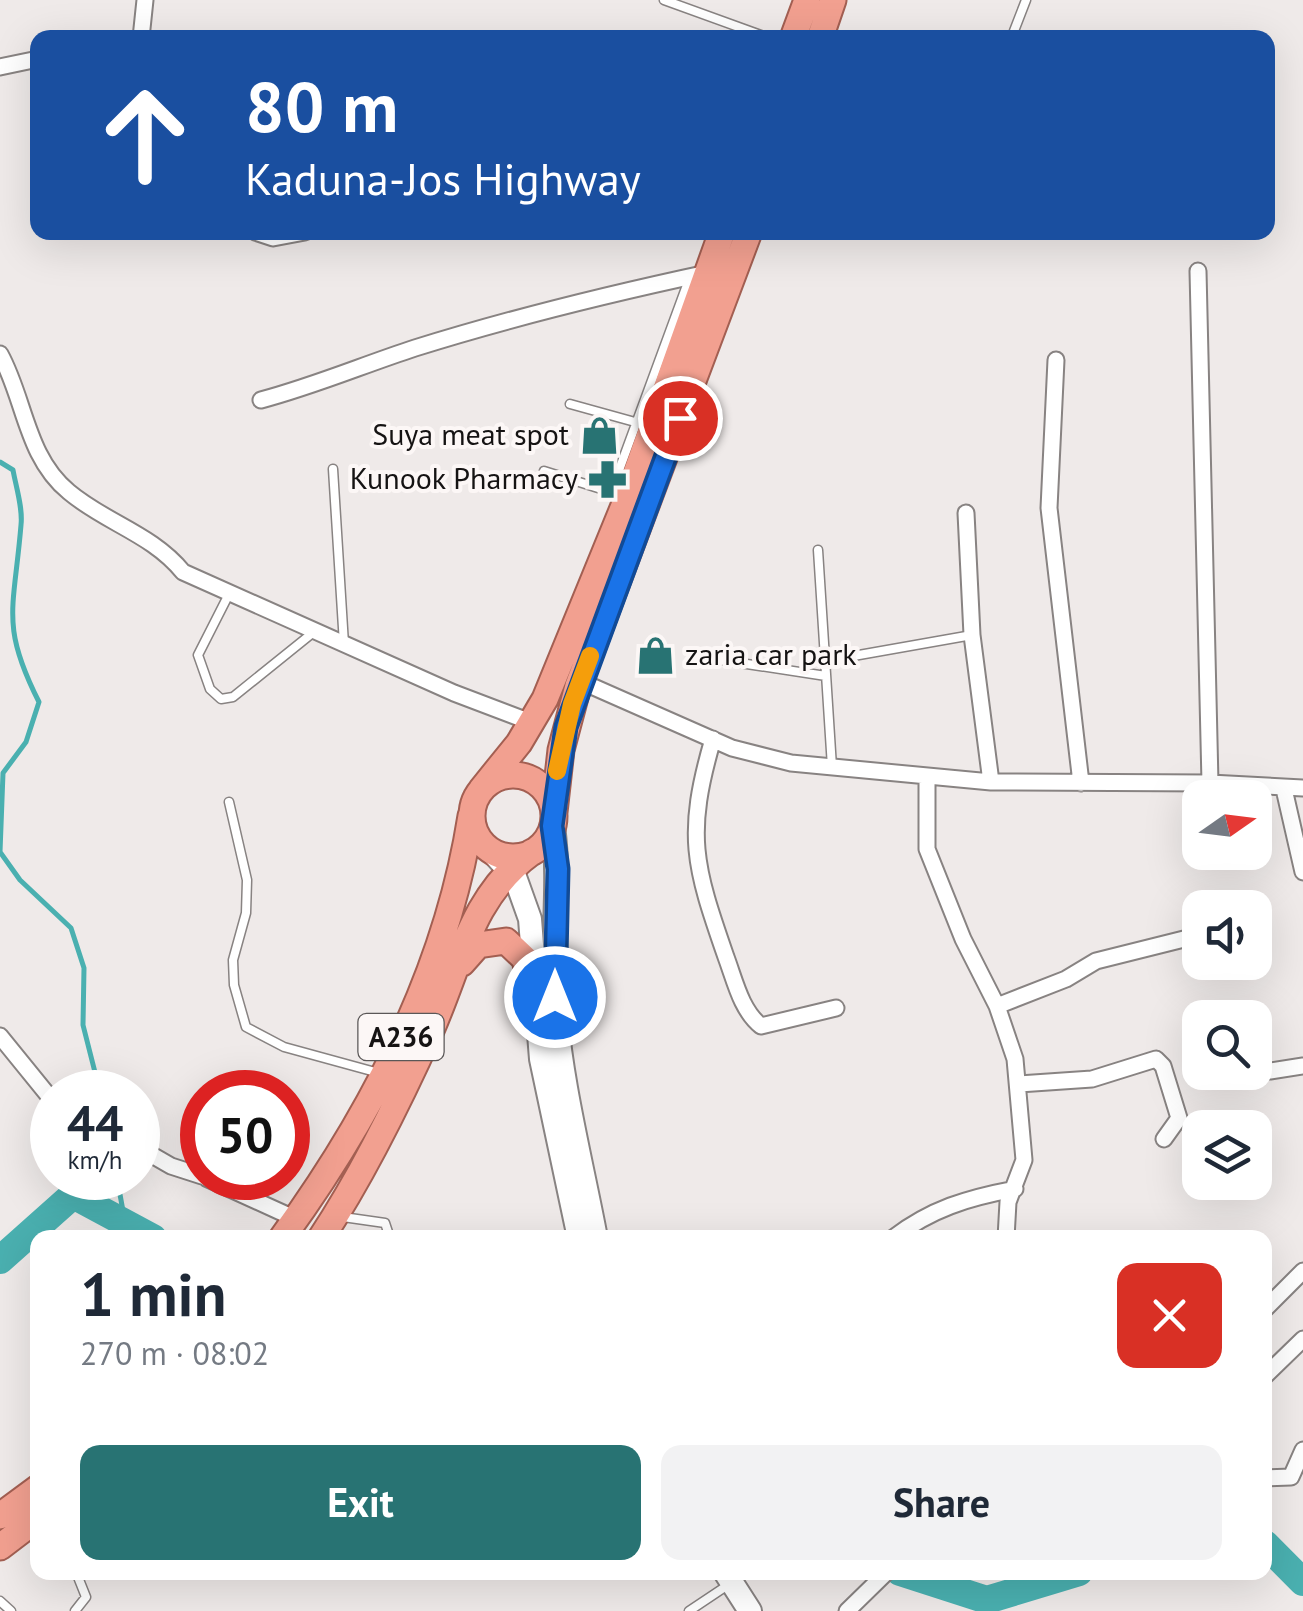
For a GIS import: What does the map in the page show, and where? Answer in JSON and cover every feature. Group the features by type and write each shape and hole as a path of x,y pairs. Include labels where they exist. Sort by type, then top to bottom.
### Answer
{"highway":[{"path":"796,30 806,0"},
{"path":"823,30 833,0"},
{"name":"A236","path":"289,1228 332,1166 383,1074 447,926 481,790 533,723 698,275 718,240"},
{"path":"553,819 561,750 580,681 745,240"},
{"path":"481,790 503,776 528,778 546,792 553,819"},
{"path":"472,816 474,832 501,861"},
{"name":"A236","path":"329,1229 411,1073 501,861 532,852 546,840 553,819"},
{"name":"A236","path":"452,980 478,945 506,941 525,959 534,1004"},
{"path":"0,1516 30,1494"},
{"path":"0,1546 30,1524"}],"main road":[{"path":"553,819 558,869 557,1030 566,1101 594,1230"},
{"path":"501,861 521,889 530,919 534,1004 556,1141 577,1230"},
{"path":"730,1580 750,1611"}],"street":[{"path":"140,30 145,0"},
{"path":"0,66 30,60"},
{"path":"1198,271 1210,780"},
{"path":"261,400 515,318 698,275"},
{"path":"0,354 12,375 26,431 68,492 158,544 184,572 533,723"},
{"path":"1056,360 1049,508 1081,783"},
{"path":"966,513 972,635 991,782"},
{"path":"580,681 712,739 791,763 927,779 1182,783"},
{"path":"712,739 696,796 695,861 740,998 761,1026 836,1008"},
{"path":"927,779 926,849 963,939 997,1006 1019,1084 1024,1160 1008,1202 1006,1230"},
{"path":"1272,787 1303,788"},
{"path":"1284,788 1303,872"},
{"path":"997,1006 1066,979 1096,961 1182,940"},
{"path":"0,1036 30,1073"},
{"path":"1019,1084 1092,1079 1156,1059 1163,1066 1179,1118 1164,1138"},
{"path":"1272,1071 1303,1066"},
{"path":"903,1230 924,1214 966,1198 1014,1189"},
{"path":"242,1200 289,1228"},
{"path":"1272,1302 1303,1271"},
{"path":"1272,1369 1303,1339"},
{"path":"1272,1478 1291,1477 1303,1450"},
{"path":"847,1611 879,1580"}],"lane":[{"path":"664,0 748,30"},
{"path":"1014,30 1026,0"},
{"path":"544,471 619,494 636,422 698,275"},
{"path":"570,404 636,422"},
{"path":"333,469 344,644"},
{"path":"818,550 832,767"},
{"path":"229,594 198,655 210,689 221,699 233,697 315,631"},
{"path":"825,661 972,635"},
{"path":"714,658 826,676"},
{"path":"230,802 247,880 246,913 233,960 234,985 246,1027 284,1048 383,1074"},
{"path":"329,1229 379,1220 387,1230"},
{"path":"76,1611 86,1597 79,1580"},
{"path":"689,1611 727,1580"},
{"path":"0,1601 11,1611"}],"waterway":[{"path":"0,462 13,470 21,512 13,598 14,635 39,702 26,742 3,773 0,852 20,880 71,928 84,968 83,1025 94,1070"},
{"path":"34,1230 73,1195 138,1230"},
{"path":"121,1200 125,1222"},
{"path":"0,1260 30,1233"},
{"path":"1272,1551 1303,1582"},
{"path":"925,1580 987,1600 1053,1580"}],"slow traffic":[{"path":"557,771 572,704 590,656"}],"place":[{"name":"Suya meat spot","path":"599,435"},
{"name":"Kunook Pharmacy","path":"608,479"},
{"name":"zaria car park","path":"655,655"}],"route":[{"path":"555,997 558,869 552,826 566,727 680,418"}]}
